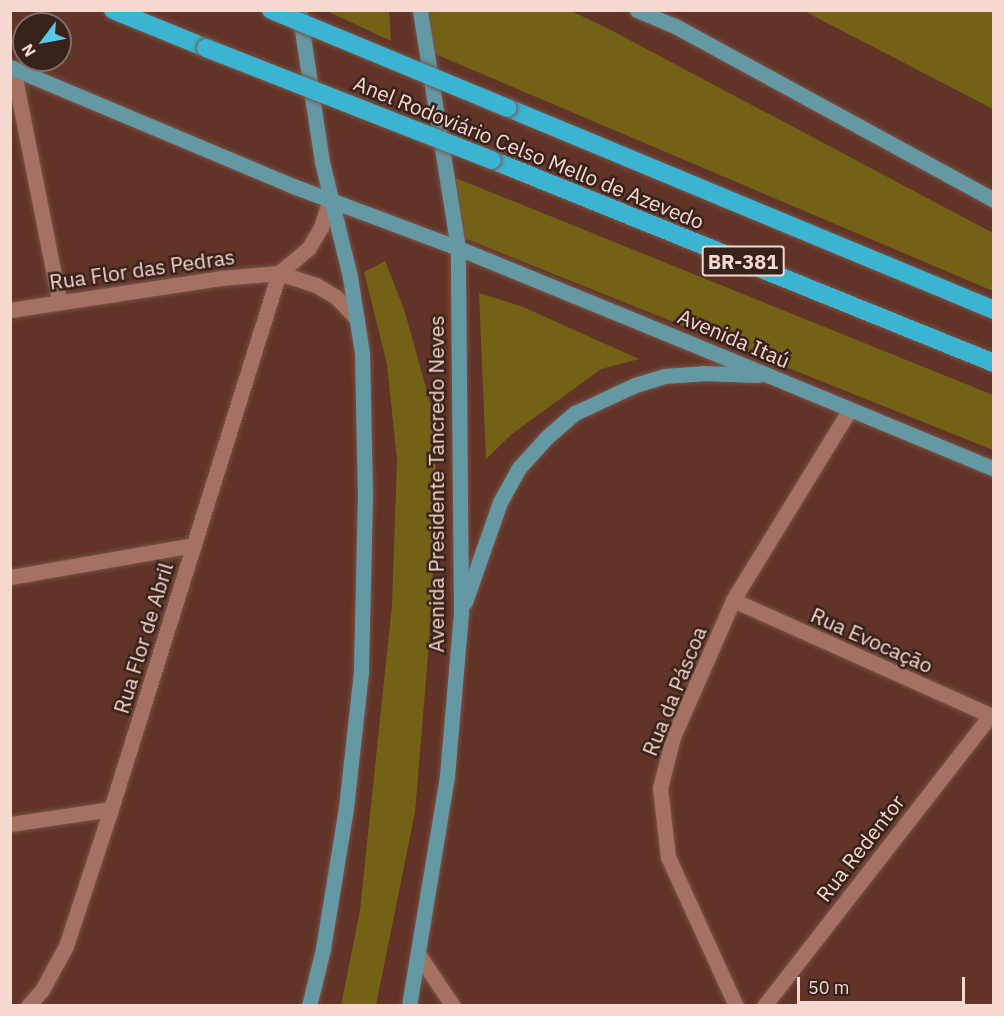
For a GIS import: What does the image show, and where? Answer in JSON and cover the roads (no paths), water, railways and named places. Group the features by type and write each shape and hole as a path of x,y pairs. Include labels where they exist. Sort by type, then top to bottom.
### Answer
{"highway":[{"name":"Anel Rodoviário Celso Mello de Azevedo","path":"113,10 492,160 993,363"},
{"name":"Anel Rodoviário Celso Mello de Azevedo","path":"271,10 993,310"}],"main road":[{"path":"299,10 330,200 341,238 362,353 365,494 361,672 346,808 323,950 309,1005"},
{"name":"Avenida Presidente Tancredo Neves","path":"409,1005 447,776 461,613 458,248 420,10"},
{"path":"638,10 675,26 993,200"},
{"path":"22,72 330,200 458,248"},
{"name":"Avenida Itaú","path":"458,248 770,375 849,411 993,470"},
{"path":"461,613 500,502 518,469 547,437 575,413 635,385 664,376 703,373 770,375"}],"street":[{"path":"13,72 58,301"},
{"path":"279,273 308,249 321,227 330,200"},
{"name":"Rua Flor das Pedras","path":"10,310 221,278 279,273 316,285 336,297 357,319"},
{"name":"Rua Flor de Abril","path":"28,1005 42,990 66,946 279,273"},
{"name":"Rua da Páscoa","path":"736,1005 668,857 660,788 673,737 733,600 849,411"},
{"path":"10,577 194,545"},
{"name":"Rua Evocação","path":"733,600 992,716"},
{"name":"Rua Redentor","path":"764,1005 992,716"},
{"path":"10,824 111,809"},
{"path":"418,954 453,1005"}]}
